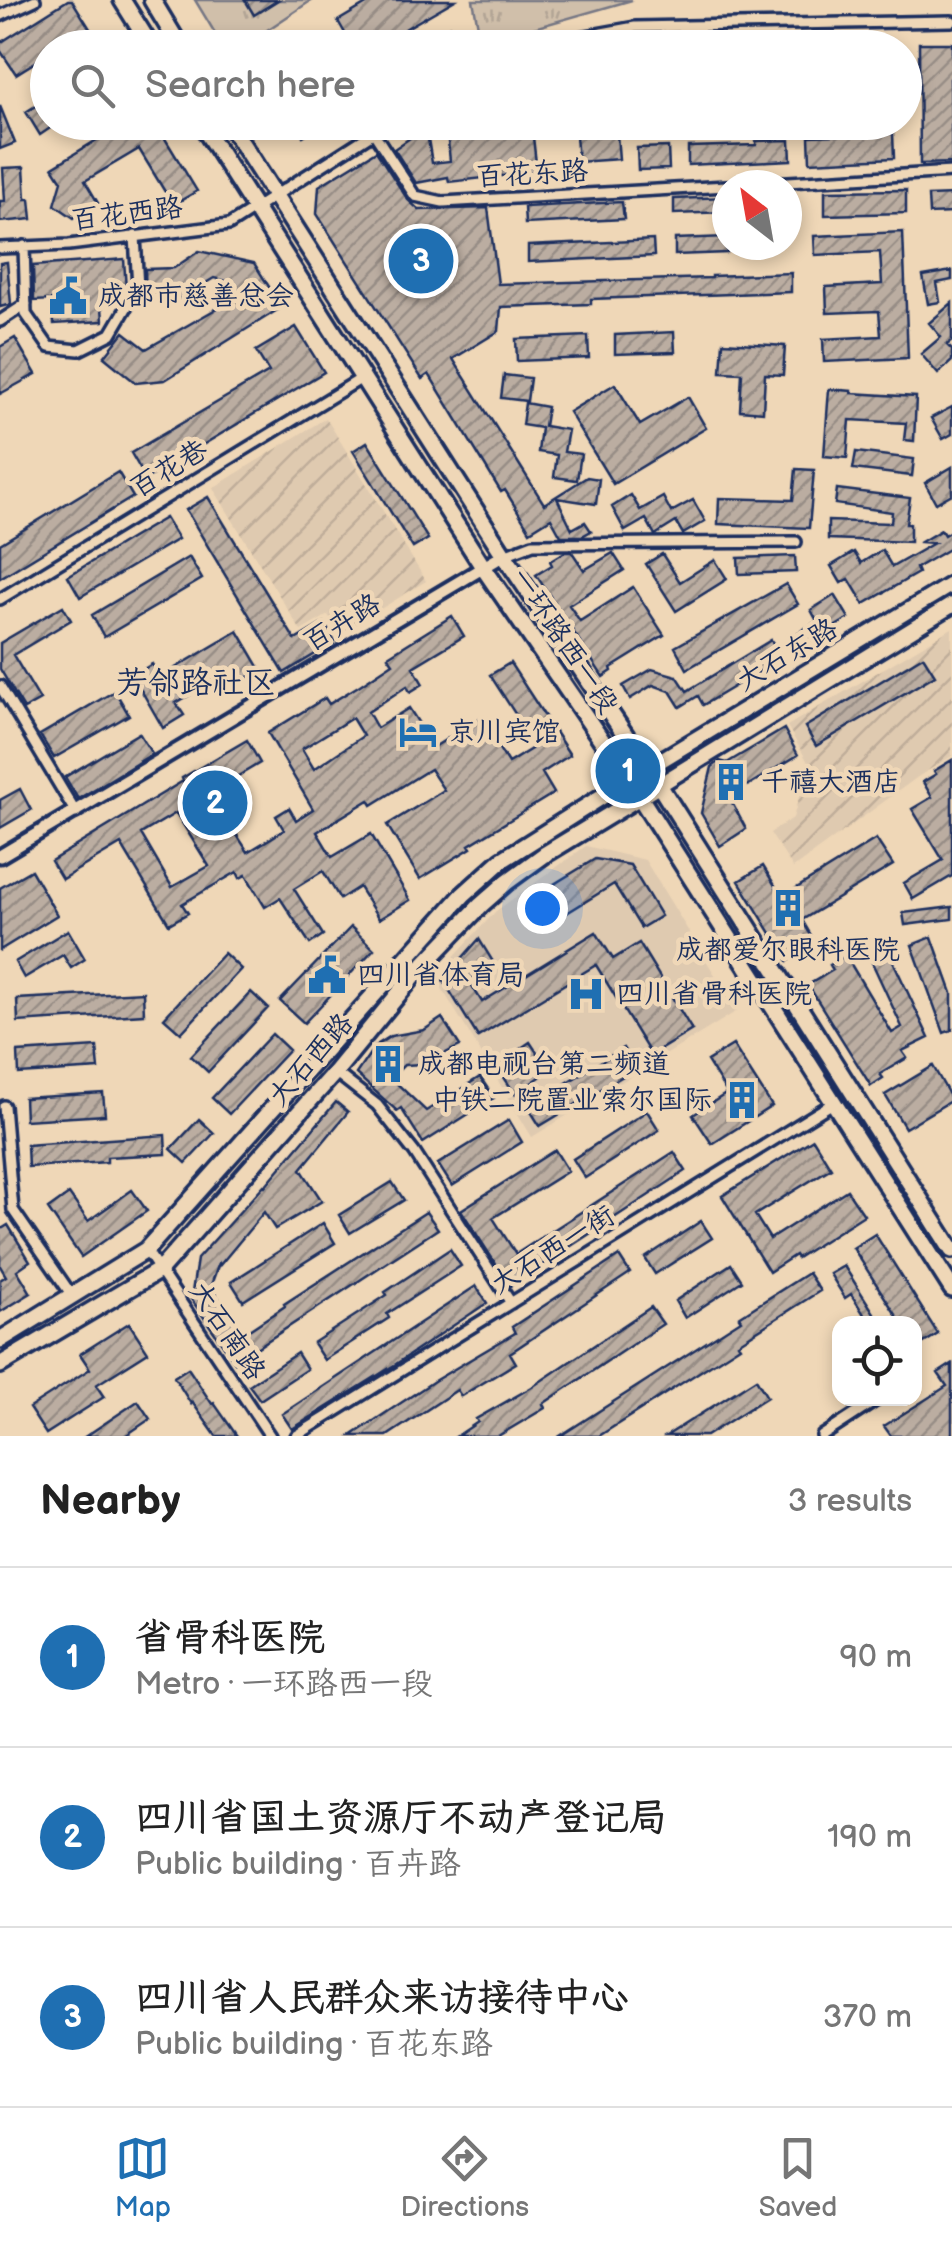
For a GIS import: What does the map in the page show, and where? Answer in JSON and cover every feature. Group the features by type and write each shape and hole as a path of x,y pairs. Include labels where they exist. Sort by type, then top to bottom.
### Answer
{"main road":[{"path":"122,0 141,30"},
{"path":"152,0 171,30"},
{"name":"一环路西一段","path":"211,140 483,567 640,797 952,1289"},
{"name":"一环路西一段","path":"239,140 504,555 660,785 952,1250"},
{"name":"大石东路","path":"648,768 952,584"},
{"name":"大石东路","path":"660,785 952,606"},
{"name":"大石西路","path":"0,1340 146,1250 463,895 502,860 648,768"},
{"name":"大石西路","path":"0,1365 160,1270 335,1072 415,974 481,905 534,862 660,785"}],"street":[{"path":"0,16 35,0"},
{"path":"618,30 952,21"},
{"name":"百花西路","path":"0,248 229,225 363,140"},
{"name":"百花东路","path":"379,140 415,196 443,202 712,187"},
{"path":"802,181 952,172"},
{"path":"24,246 26,314 49,347 78,350 111,334 138,288 135,236"},
{"path":"0,321 26,304"},
{"name":"百花巷","path":"0,599 362,378"},
{"path":"504,555 532,544 796,542"},
{"name":"百卉路","path":"0,856 504,555"},
{"path":"0,686 76,813"},
{"path":"335,1072 377,1105 414,1152 511,1302"},
{"name":"大石西一街","path":"296,1436 833,1103"},
{"path":"4,1106 13,1210 73,1297"},
{"name":"大石南路","path":"146,1250 270,1436"},
{"path":"822,1436 868,1406"}],"shaded area":[{"path":"326,418 426,581 340,634 328,615 301,631 213,488"},
{"path":"952,628 952,756 793,868 770,833 793,818 806,772 812,769 787,726"},
{"name":"四川省骨科医院","path":"586,846 645,860 737,1011 532,1137 435,977 496,911"}],"green space":[{"path":"195,0 312,0 267,30 213,30"},
{"path":"473,0 632,0 527,30 479,30"}],"building":[{"path":"68,0 72,0 91,30 30,30 30,65 16,74 0,50 0,43"},
{"path":"245,0 278,0 254,15"},
{"path":"373,0 455,0 403,30 343,30 338,21"},
{"path":"922,43 952,43 952,163 920,164"},
{"path":"0,106 15,143 0,149"},
{"path":"97,140 166,140 197,191 173,205 139,149 85,181 98,203 74,218 55,205 62,181 53,167"},
{"path":"407,140 428,140 432,163 450,161 448,140 533,140 537,172 449,182 448,177 416,183 394,149"},
{"path":"576,140 617,140 619,159 578,162"},
{"path":"790,140 791,160 688,165 688,147"},
{"path":"809,140 893,140 894,158 810,162"},
{"path":"668,147 669,169 638,170 637,148"},
{"path":"376,151 419,210 488,208 498,284 791,273 791,292 591,299 591,304 501,307 499,331 453,359 544,504 587,477 599,479 596,504 557,498 572,529 585,522 591,531 582,536 561,536 551,518 530,531 505,490 501,492 429,374 422,379 317,214 319,186"},
{"path":"24,167 32,219 0,222 0,201 5,201 3,168"},
{"path":"906,190 906,213 825,215 825,191"},
{"path":"952,195 952,213 929,214 928,196"},
{"path":"712,198 712,213 674,214 674,199"},
{"path":"622,202 624,219 525,224 524,207"},
{"path":"903,232 908,358 824,362 823,339 881,336 879,311 827,313 826,287 882,284 880,252 815,255 814,236"},
{"path":"712,238 712,254 675,255 675,239"},
{"path":"653,240 654,256 528,262 528,246"},
{"path":"199,251 254,263 282,307 165,380 136,383 104,357 124,332 146,349 235,298 226,281 214,278 181,298 146,300 145,269 174,268"},
{"name":"成都市慈善总会","path":"124,259 126,290 101,292 103,321 54,324 52,300 34,301 33,266"},
{"path":"7,262 11,304 0,307 0,263"},
{"path":"952,271 952,280 937,283 940,302 928,304 923,276"},
{"path":"952,303 952,341 947,345 952,350 952,361 938,374 921,354 941,337 929,323"},
{"path":"296,327 324,372 146,479 131,453 269,372 256,351"},
{"path":"674,332 675,352 615,354 615,335"},
{"path":"588,336 589,358 517,361 516,339"},
{"path":"15,338 36,374 0,394 0,347"},
{"path":"723,342 785,346 783,375 765,374 763,412 740,410 742,373 721,372"},
{"path":"504,375 530,378 527,401 501,398"},
{"path":"615,384 640,425 688,397 706,428 613,484 569,412"},
{"path":"829,389 916,397 914,441 904,440 906,423 850,420 847,458 824,456"},
{"path":"525,403 547,407 544,426 568,430 564,452 581,454 577,480 554,477 557,455 538,452 541,428 522,425"},
{"path":"952,407 952,434 943,439 931,418"},
{"path":"367,442 428,539 413,548 353,451"},
{"path":"856,452 914,459 912,476 853,469"},
{"path":"952,467 952,494 936,503 925,483"},
{"path":"796,469 814,470 809,528 718,524 719,498 793,500"},
{"path":"118,472 133,497 0,578 0,544"},
{"path":"837,489 910,498 906,524 910,524 910,542 828,539 828,521 891,523 892,512 835,504"},
{"path":"631,495 640,510 663,497 671,512 693,500 705,521 683,534 676,522 655,535 646,519 625,531 612,507"},
{"path":"208,497 295,640 324,623 335,642 284,673 186,510"},
{"path":"165,518 178,539 80,597 68,576"},
{"path":"941,530 944,535 952,530 952,547 916,568 918,573 864,604 849,579 841,583 831,566 854,552 861,563 882,550 892,567 934,543 921,542"},
{"path":"565,552 572,552 584,570 613,553 624,570 569,605 580,621 633,587 664,635 603,677 536,575"},
{"path":"662,554 680,582 715,560 727,579 676,611 646,564"},
{"path":"795,556 796,572 739,574 738,558"},
{"path":"189,557 202,579 104,637 92,615"},
{"path":"786,584 798,604 687,669 675,647"},
{"path":"835,595 849,618 798,649 791,637 817,621 811,610"},
{"path":"63,606 71,620 13,655 40,700 24,709 0,669 0,643"},
{"path":"452,616 464,636 413,667 423,684 410,692 407,686 368,712 377,728 409,708 434,747 480,718 508,763 536,746 490,675 510,663 570,755 542,773 554,793 420,879 387,825 444,790 430,769 372,805 369,800 317,832 332,857 371,834 410,900 379,919 359,887 340,899 323,871 294,889 323,935 310,944 280,898 265,907 246,875 240,878 237,872 182,904 188,913 169,924 121,844 62,879 51,861 247,740 260,763 223,785 245,822 233,829 248,852 284,830 276,816 289,808 296,820 313,809 268,733 325,698 329,704 360,685 393,663 388,656","holes":["352,718 363,736 314,769 302,749","176,813 209,866 172,887 141,834"]},
{"path":"238,631 261,670 238,683 231,671 176,703 184,715 163,728 133,676 152,664 160,677"},
{"path":"771,640 782,658 703,705 698,696 680,707 670,691 653,685 630,699 623,686 652,669 677,676 687,691"},
{"path":"923,656 935,675 816,746 805,727"},
{"path":"115,691 129,715 54,758 40,735"},
{"name":"千禧大酒店","path":"784,729 798,755 729,797 746,829 720,846 701,813 712,767 720,761 727,763"},
{"path":"139,733 152,754 78,799 65,777"},
{"path":"952,760 952,876 913,899 904,883 943,860 912,809 932,797 923,782"},
{"path":"20,789 31,810 0,828 0,800"},
{"name":"成都爱尔眼科医院","path":"876,839 893,865 802,920 816,944 788,961 739,881 763,866 782,897"},
{"path":"595,859 630,865 661,916 641,928 614,884 544,927 528,900"},
{"path":"31,870 57,915 0,950 0,888"},
{"path":"952,907 952,919 905,925 903,913"},
{"name":"四川省体育局","path":"351,927 374,949 304,1023 280,1001"},
{"path":"68,930 85,959 71,968 63,955 24,978 15,962"},
{"path":"596,932 613,959 639,943 692,1030 651,1055 596,965 478,1037 443,980 479,939 495,965 469,981 482,1002"},
{"path":"932,937 952,993 952,1030 944,1033 912,945"},
{"path":"887,948 929,1038 902,1051 907,1058 880,1074 883,1078 871,1086 808,985 833,970 830,965 846,956 892,1033 902,1027 869,956"},
{"path":"224,953 241,969 181,1033 164,1018"},
{"path":"143,992 144,1014 18,1022 17,999"},
{"path":"251,992 268,1008 208,1072 191,1056"},
{"name":"成都电视台第二频道","path":"442,1018 460,1046 423,1064 404,1065 391,1078 426,1111 480,1077 494,1098 423,1143 401,1108 397,1111 356,1074 375,1046 391,1036 424,1030"},
{"path":"272,1034 289,1050 229,1114 212,1098"},
{"path":"530,1042 549,1071 515,1094 496,1065"},
{"name":"中铁二院置业索尔国际","path":"733,1045 772,1106 712,1144 693,1115 727,1093 707,1061"},
{"path":"97,1047 99,1069 19,1074 18,1052"},
{"path":"623,1048 636,1068 540,1126 528,1107"},
{"path":"933,1066 952,1100 905,1128 885,1095"},
{"path":"103,1093 105,1115 25,1120 24,1098"},
{"path":"336,1102 348,1112 301,1169 322,1201 275,1229 264,1212 219,1263 207,1296 214,1292 243,1334 426,1212 438,1229 235,1362 191,1299 197,1259"},
{"path":"647,1111 659,1130 585,1178 573,1159"},
{"path":"199,1119 214,1133 186,1163 171,1149"},
{"path":"509,1120 522,1142 452,1186 438,1164"},
{"path":"165,1135 166,1154 28,1167 27,1145"},
{"path":"813,1139 831,1168 755,1215 770,1239 847,1190 864,1215 769,1272 722,1196"},
{"path":"555,1150 568,1171 493,1218 516,1254 674,1152 686,1171 510,1286 461,1210"},
{"path":"392,1182 404,1200 350,1233 339,1215"},
{"path":"132,1190 147,1211 81,1257 48,1209 69,1194 88,1221"},
{"path":"701,1221 712,1238 655,1274 645,1258"},
{"path":"323,1223 335,1243 243,1301 231,1282"},
{"path":"8,1225 30,1261 17,1270 31,1293 0,1312 0,1280 6,1276 0,1266 0,1230"},
{"path":"875,1234 938,1334 922,1344 922,1316 897,1316 853,1248"},
{"path":"450,1249 461,1266 324,1360 313,1343"},
{"path":"619,1256 630,1273 510,1353 516,1363 461,1396 457,1390 387,1436 351,1436 515,1333 512,1327"},
{"path":"731,1264 742,1281 685,1318 675,1301"},
{"path":"844,1266 876,1316 865,1316 851,1294 845,1298 830,1274"},
{"path":"808,1273 820,1291 738,1343 740,1346 599,1436 560,1436 741,1320 739,1317"},
{"path":"476,1286 487,1303 292,1429 282,1414"},
{"path":"651,1307 663,1324 543,1404 545,1408 498,1436 457,1436 478,1422 476,1419 532,1387"},
{"path":"129,1323 148,1352 96,1385 104,1397 46,1434 29,1408 90,1369 80,1354"},
{"path":"297,1353 307,1369 260,1400 249,1385"},
{"path":"952,1364 952,1436 891,1436 884,1426 916,1406 922,1406 922,1402 947,1386 938,1373"},
{"path":"188,1368 237,1436 216,1436 191,1404 174,1377"},
{"path":"756,1379 767,1397 706,1436 666,1436"},
{"path":"138,1401 150,1419 125,1436 86,1436"}],"place":[{"name":"四川省人民群众来访接待中心","path":"421,261"},
{"name":"成都市慈善总会","path":"68,296"},
{"name":"京川宾馆","path":"418,732"},
{"name":"省骨科医院","path":"628,771"},
{"name":"千禧大酒店","path":"731,782"},
{"name":"四川省国土资源厅不动产登记局","path":"215,803"},
{"name":"成都爱尔眼科医院","path":"788,908"},
{"name":"四川省体育局","path":"327,975"},
{"name":"四川省骨科医院","path":"586,994"},
{"name":"成都电视台第二频道","path":"388,1064"},
{"name":"中铁二院置业索尔国际","path":"742,1100"}],"district":[{"name":"芳邻路社区","path":"196,683"}]}
